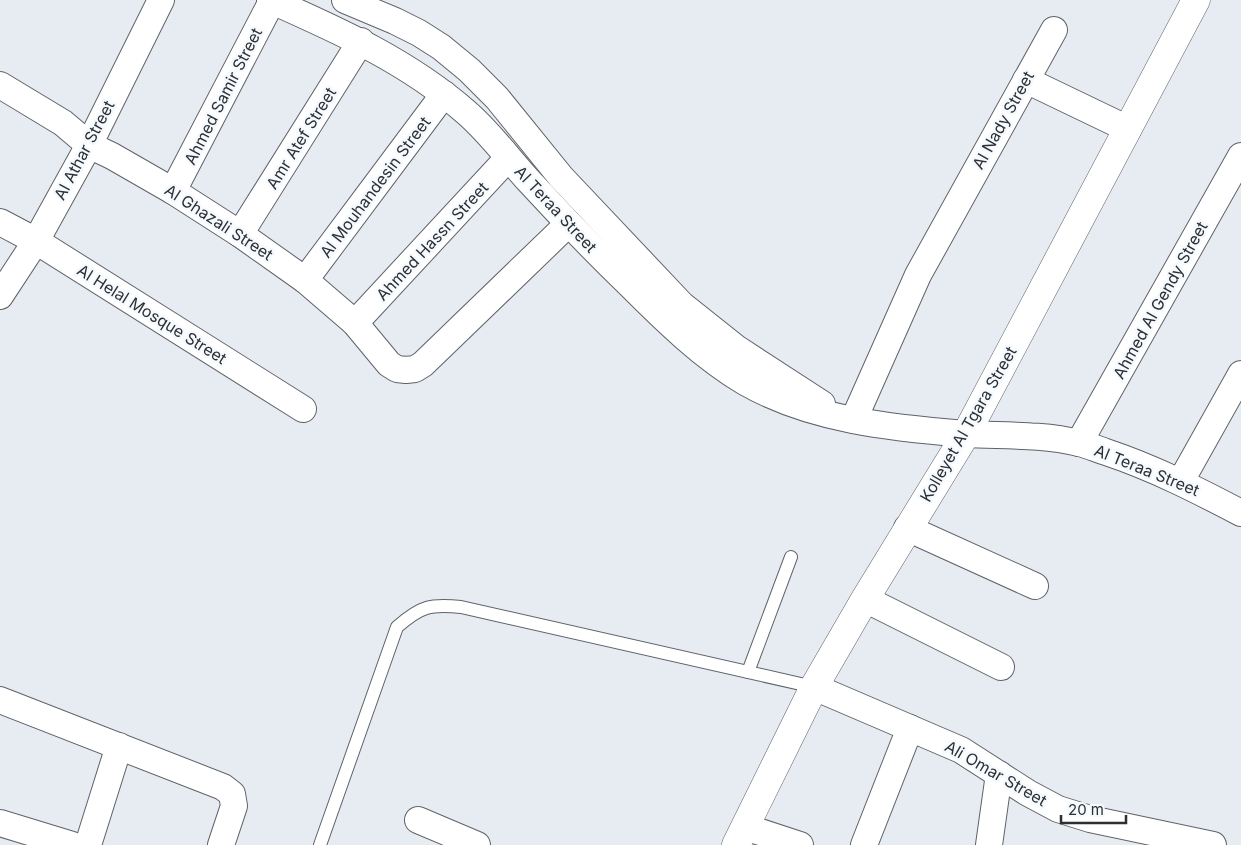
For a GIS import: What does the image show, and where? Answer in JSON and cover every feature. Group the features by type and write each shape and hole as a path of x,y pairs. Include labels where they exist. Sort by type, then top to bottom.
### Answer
{"street":[{"name":"Al Athar Street","path":"0,296 36,241 89,145 161,0"},
{"name":"Al Teraa Street","path":"271,0 361,41 404,66 444,94 468,114 568,224 658,313 700,350 745,382 793,405 884,425 966,434 1042,438 1079,443 1133,461 1181,481 1241,513"},
{"name":"Ahmed Samir Street","path":"173,191 271,0"},
{"name":"Al Teraa Street","path":"344,0 395,20 419,33 441,47 469,70 496,98 561,177 682,305 736,348 848,418"},
{"name":"Kolleyet Al Tgara Street","path":"740,836 814,686 907,528 966,434 1196,0"},
{"name":"Al Nady Street","path":"848,418 918,275 1054,30"},
{"name":"Amr Atef Street","path":"240,234 361,41"},
{"path":"1026,80 1128,129"},
{"name":"Al Ghazali Street","path":"0,85 63,123 89,145 173,191 240,234 305,280 356,323 389,364 397,369 415,369 422,364 568,224"},
{"name":"Al Mouhandesin Street","path":"305,280 444,94"},
{"name":"Ahmed Al Gendy Street","path":"1079,443 1241,156"},
{"name":"Ahmed Hassn Street","path":"356,323 508,158"},
{"name":"Al Helal Mosque Street","path":"0,222 36,241 303,409"},
{"path":"1181,481 1241,374"},
{"path":"907,528 1035,586"},
{"path":"865,599 1001,667"},
{"name":"Ali Omar Street","path":"814,686 960,750 1058,809 1122,827 1213,845"},
{"path":"0,700 223,787 232,794 234,806 220,845"},
{"path":"864,845 910,728"},
{"path":"88,845 119,746"},
{"path":"990,845 999,774"},
{"path":"418,820 477,845"},
{"path":"0,824 72,845"},
{"path":"740,836 800,845"}],"lane":[{"path":"748,672 791,557"},
{"path":"320,845 398,627 415,612 438,605 461,607 814,686"}]}
